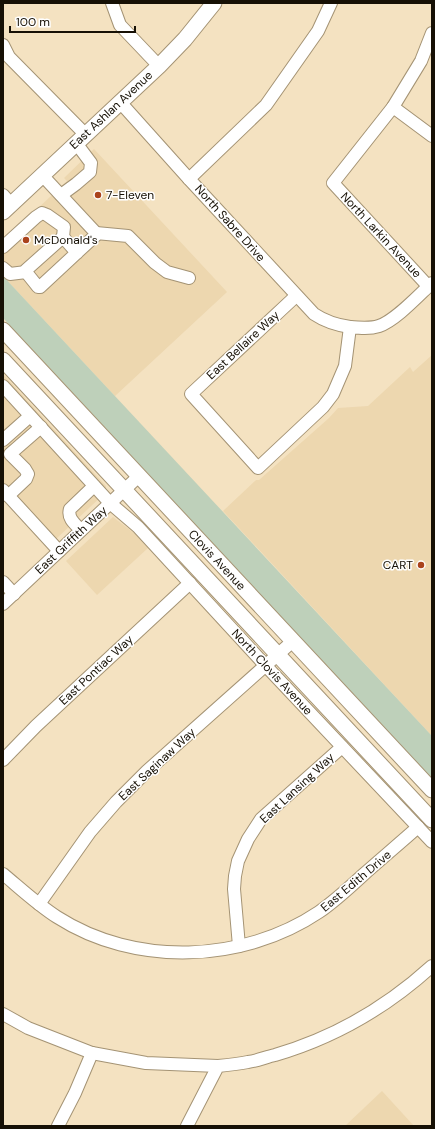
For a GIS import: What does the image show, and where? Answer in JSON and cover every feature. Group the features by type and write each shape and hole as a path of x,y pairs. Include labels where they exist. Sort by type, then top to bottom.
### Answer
{"main road":[{"name":"East Ashlan Avenue","path":"6,204 42,175 159,66 185,40 214,3"},
{"name":"Clovis Avenue","path":"3,330 432,790"},
{"name":"Clovis Avenue","path":"3,360 432,820"}],"street":[{"path":"112,3 120,25 159,66"},
{"path":"189,179 266,105 318,31 331,3"},
{"path":"432,33 421,61 393,107 432,136"},
{"path":"3,45 9,57 80,139 92,163 90,172 61,195"},
{"name":"North Sabre Drive","path":"120,102 296,296 314,314 324,320 336,325 350,327 369,328 379,326 388,322 430,284"},
{"name":"North Larkin Avenue","path":"393,107 333,183 430,284"},
{"path":"42,175 96,233 128,236 155,263 167,272 190,278"},
{"path":"3,247 42,213 60,223 64,227 63,238 26,270 26,272 10,274 3,268"},
{"path":"26,272 38,287 40,287 96,235 96,233"},
{"path":"63,238 77,252"},
{"name":"East Bellaire Way","path":"296,296 191,394 258,468 323,407 333,394 345,366 350,327"},
{"name":"North Clovis Avenue","path":"3,386 94,486 110,503 138,527 265,665 432,842"},
{"path":"3,440 30,416"},
{"path":"40,427 7,454 25,469 28,474 26,479 6,493 59,551"},
{"name":"East Griffith Way","path":"3,604 139,476"},
{"path":"81,530 68,514 70,509 94,486"},
{"path":"3,582 14,594"},
{"name":"East Pontiac Way","path":"3,760 36,726 190,583"},
{"name":"East Saginaw Way","path":"39,904 90,832 116,802 148,771 293,641"},
{"name":"East Lansing Way","path":"239,946 234,889 235,876 238,861 248,839 262,819 342,747"},
{"name":"East Edith Drive","path":"3,874 58,918 79,929 106,940 137,949 194,952 239,946 280,933 318,913 333,902 418,827"},
{"path":"3,1014 28,1028 92,1053 146,1063 218,1066 249,1062 289,1051 327,1036 361,1019 392,999 432,966"},
{"path":"58,1126 75,1093 92,1053"},
{"path":"187,1126 218,1066"}],"shaded area":[{"path":"94,149 227,292 115,396 3,276 3,241 67,181 64,178"},
{"path":"432,355 432,736 223,511 256,480 259,480 329,418 338,408 368,406 410,367 413,372"},
{"path":"3,374 106,486 105,493 56,539 3,482"},
{"path":"113,517 135,534 148,548 97,595 66,561"},
{"path":"382,1091 414,1126 345,1126"}],"green space":[{"path":"3,276 432,736 432,778 3,318"}],"place":[{"name":"7-Eleven","path":"98,195"},
{"name":"McDonald's","path":"26,240"},
{"name":"CART","path":"421,565"}]}
